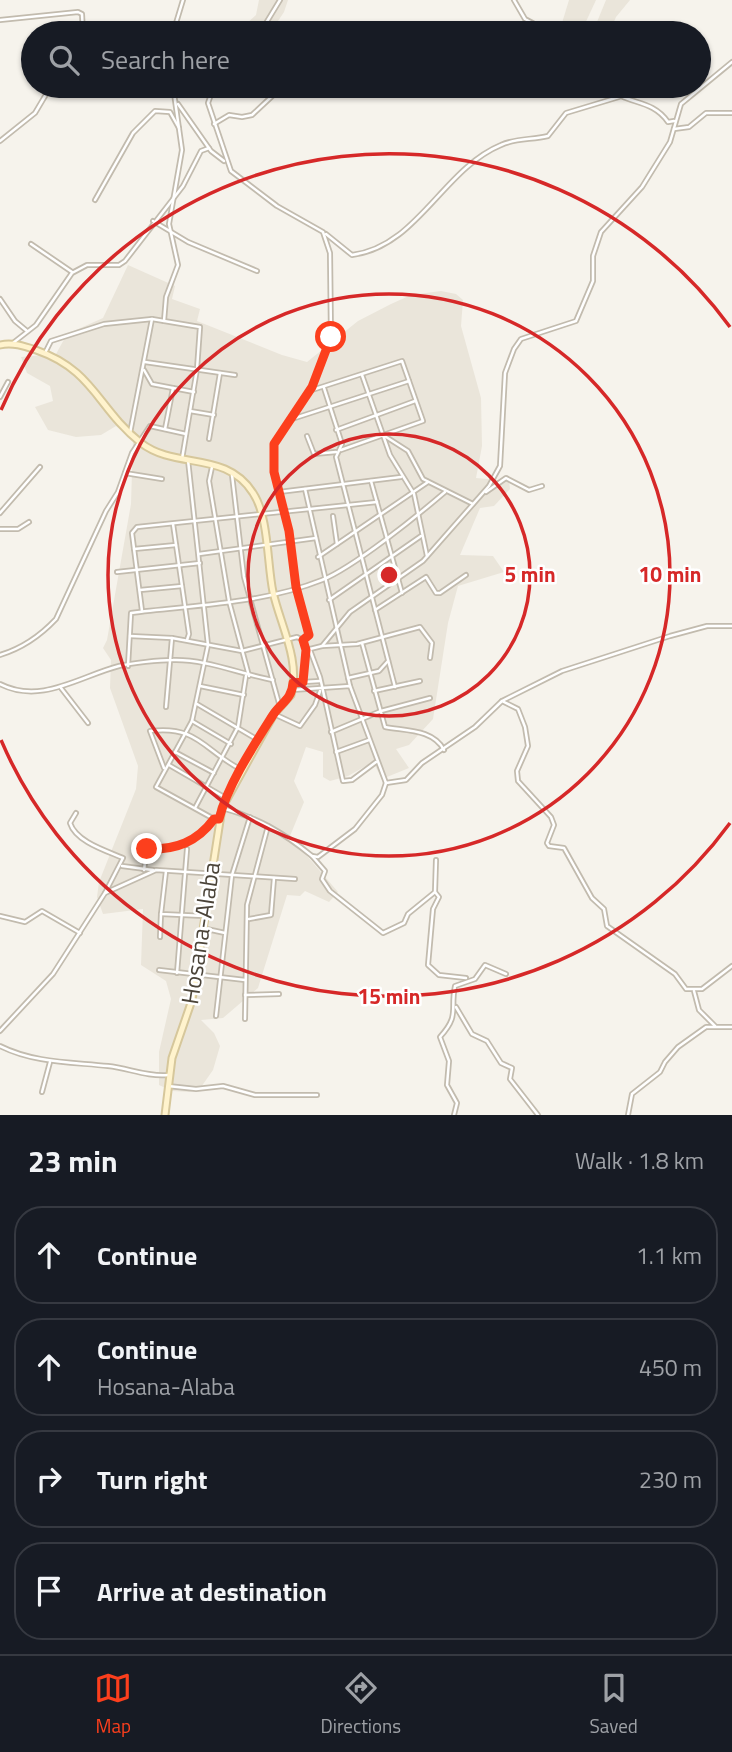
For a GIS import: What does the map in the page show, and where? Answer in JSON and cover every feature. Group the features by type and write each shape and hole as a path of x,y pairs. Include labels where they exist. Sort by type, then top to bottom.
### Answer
{"main road":[{"path":"0,345 13,343 45,353 86,379 109,411 139,441 163,456 213,462 232,474 253,493 261,516 273,593 288,639 293,686"},
{"name":"Hosana-Alaba","path":"165,1115 174,1048 190,1009 217,819 259,740 293,686"}],"street":[{"path":"177,21 183,0"},
{"path":"267,21 280,0"},
{"path":"514,0 529,21"},
{"path":"0,20 78,12 82,14 82,21"},
{"path":"711,78 732,61"},
{"path":"0,141 35,113 44,98"},
{"path":"164,321 166,297 178,265 170,230 182,150 175,98"},
{"path":"209,98 214,124 231,171 249,187 323,232 352,255 368,253 407,229 467,168 500,145 548,136 566,113 616,98"},
{"path":"214,124 229,115 252,115 270,98"},
{"path":"623,98 653,106 668,122 674,121"},
{"path":"323,646 350,612 427,556 497,475 500,466 505,373 514,349 521,339 576,321 593,281 593,256 601,232 648,177 670,142 674,121 682,102 687,98"},
{"path":"176,101 209,148 226,162"},
{"path":"95,200 133,133 155,111 170,112 180,129"},
{"path":"674,129 689,127 706,113 732,113"},
{"path":"13,343 44,316 72,273 87,265 119,265 125,261 153,221 183,186 201,151 209,148"},
{"path":"153,221 188,242 257,271"},
{"path":"130,636 187,640 242,651 288,639 303,640 309,635 296,587 291,541 274,472 274,444 309,391 331,337 330,253 323,232"},
{"path":"32,244 72,273"},
{"path":"0,299 15,321 27,331"},
{"path":"130,433 152,319"},
{"path":"45,353 51,341 93,326 152,319 200,327 185,459 199,554 208,646 192,721 156,787 217,819 194,840 161,849 147,849 144,870"},
{"path":"307,436 314,454 336,452 423,421 402,361 309,391"},
{"path":"145,362 235,375"},
{"path":"144,370 152,384 194,392"},
{"path":"209,439 220,373"},
{"path":"362,375 383,435 414,494 427,556"},
{"path":"289,420 329,410 409,381"},
{"path":"0,397 8,382"},
{"path":"324,387 329,410 342,444 341,450"},
{"path":"165,429 173,388"},
{"path":"336,430 416,401"},
{"path":"190,411 214,415"},
{"path":"0,655 32,640 56,618 132,453 149,426 186,434"},
{"path":"383,435 408,451 423,479 444,492 473,504"},
{"path":"336,452 395,687"},
{"path":"195,808 239,727 248,675 229,601 215,520 209,481 213,462"},
{"path":"0,513 40,467"},
{"path":"125,473 162,479"},
{"path":"232,474 244,577 280,707"},
{"path":"279,492 403,477"},
{"path":"483,493 506,478 529,491 542,486"},
{"path":"371,481 402,593"},
{"path":"318,558 428,482"},
{"path":"305,489 311,509 318,558 350,686 386,782 382,795 351,832 317,857 312,856"},
{"path":"128,666 131,613 204,606 273,593 323,579 417,516 444,492"},
{"path":"142,611 132,533 137,527 377,502"},
{"path":"333,516 337,544"},
{"path":"0,529 18,529 29,522"},
{"path":"173,524 187,640"},
{"path":"328,600 421,536"},
{"path":"199,554 316,538"},
{"path":"134,549 176,545"},
{"path":"117,572 200,564"},
{"path":"375,610 426,577 436,593 440,593 466,575"},
{"path":"139,590 182,586"},
{"path":"386,782 406,780 422,762 444,750 475,727 502,701 562,671 707,626 732,626"},
{"path":"308,650 382,639 419,627 432,643 429,658"},
{"path":"166,707 172,638"},
{"path":"303,640 321,681 343,781 346,782 377,761"},
{"path":"362,643 385,727 427,734 438,740 444,750"},
{"path":"303,682 308,650"},
{"path":"0,684 20,690 61,688 128,666 170,659 204,663 273,680"},
{"path":"348,678 380,671 388,661"},
{"path":"293,686 303,682 321,681"},
{"path":"374,691 420,681"},
{"path":"200,686 244,695"},
{"path":"293,686 350,686"},
{"path":"61,688 88,723"},
{"path":"274,715 299,726 315,705 322,688"},
{"path":"331,732 380,712 430,698"},
{"path":"502,701 518,709 525,727 528,746 517,771 518,781 551,817 554,825 547,843 549,846 564,848 592,898 604,909 607,926 675,974 686,989 694,990 721,977 732,966"},
{"path":"197,704 259,740"},
{"path":"192,721 231,744"},
{"path":"165,768 150,731 173,728 186,732 242,770"},
{"path":"336,752 370,740"},
{"path":"175,752 214,773"},
{"path":"169,765 226,798"},
{"path":"222,808 250,817 283,833 312,856 325,871 322,879 331,891 383,933 404,923 408,914 435,892"},
{"path":"0,1038 1,1029 53,974 122,866 123,858 90,843 72,828 71,823 76,813"},
{"path":"216,1016 232,875 250,817"},
{"path":"246,1019 245,980 249,919 247,905 268,825"},
{"path":"177,973 187,849"},
{"path":"436,860 435,892 439,897 433,909 428,965 439,975 475,979 485,965 506,974"},
{"path":"122,866 144,870 295,879"},
{"path":"105,893 156,870"},
{"path":"160,937 166,871"},
{"path":"249,919 271,915 274,878"},
{"path":"0,916 25,922 42,911 80,933"},
{"path":"162,914 204,916"},
{"path":"202,928 225,933"},
{"path":"159,970 245,980"},
{"path":"454,1115 457,1103 449,1093 449,1061 440,1037 451,1026 455,986 470,978"},
{"path":"694,990 699,1010 718,1027"},
{"path":"245,995 279,994"},
{"path":"455,1006 472,1034 487,1041 501,1063 512,1068 510,1079 538,1115"},
{"path":"628,1115 632,1094 660,1072 678,1047 706,1027 732,1027"},
{"path":"0,1046 50,1062 106,1066 155,1077 169,1075"},
{"path":"42,1092 50,1062"},
{"path":"168,1086 196,1089 223,1086 255,1096 317,1095"}],"shaded area":[{"path":"259,0 288,0 278,21 249,21 256,15"},
{"path":"569,0 596,0 586,21 563,21"},
{"path":"606,0 630,0 614,21 597,21"},
{"path":"128,265 175,286 172,299 200,309 197,321 282,355 307,362 358,321 391,304 411,295 441,291 456,294 463,300 461,326 481,398 482,446 476,478 509,481 510,489 494,506 480,508 460,555 493,556 504,572 458,586 448,623 433,719 409,745 396,749 409,768 382,779 373,762 348,776 330,781 323,777 323,752 306,747 294,781 304,802 290,836 338,892 329,902 305,891 300,896 287,895 258,988 223,1018 201,1020 214,1033 220,1046 213,1070 199,1090 189,1092 172,1091 159,1085 159,1052 171,999 166,981 141,965 143,909 103,914 97,897 99,882 136,789 138,766 110,688 111,660 103,648 107,640 131,504 133,440 116,426 101,435 76,437 48,430 35,407 53,401 50,386 27,373 21,357 56,354 67,334 103,318"}],"route":[{"path":"147,849 161,849 194,840 214,819 219,819 226,798 259,740 274,715 291,695 293,683 303,682 306,650 303,640 309,635 296,587 289,531 274,472 274,444 312,387 331,337"}]}
